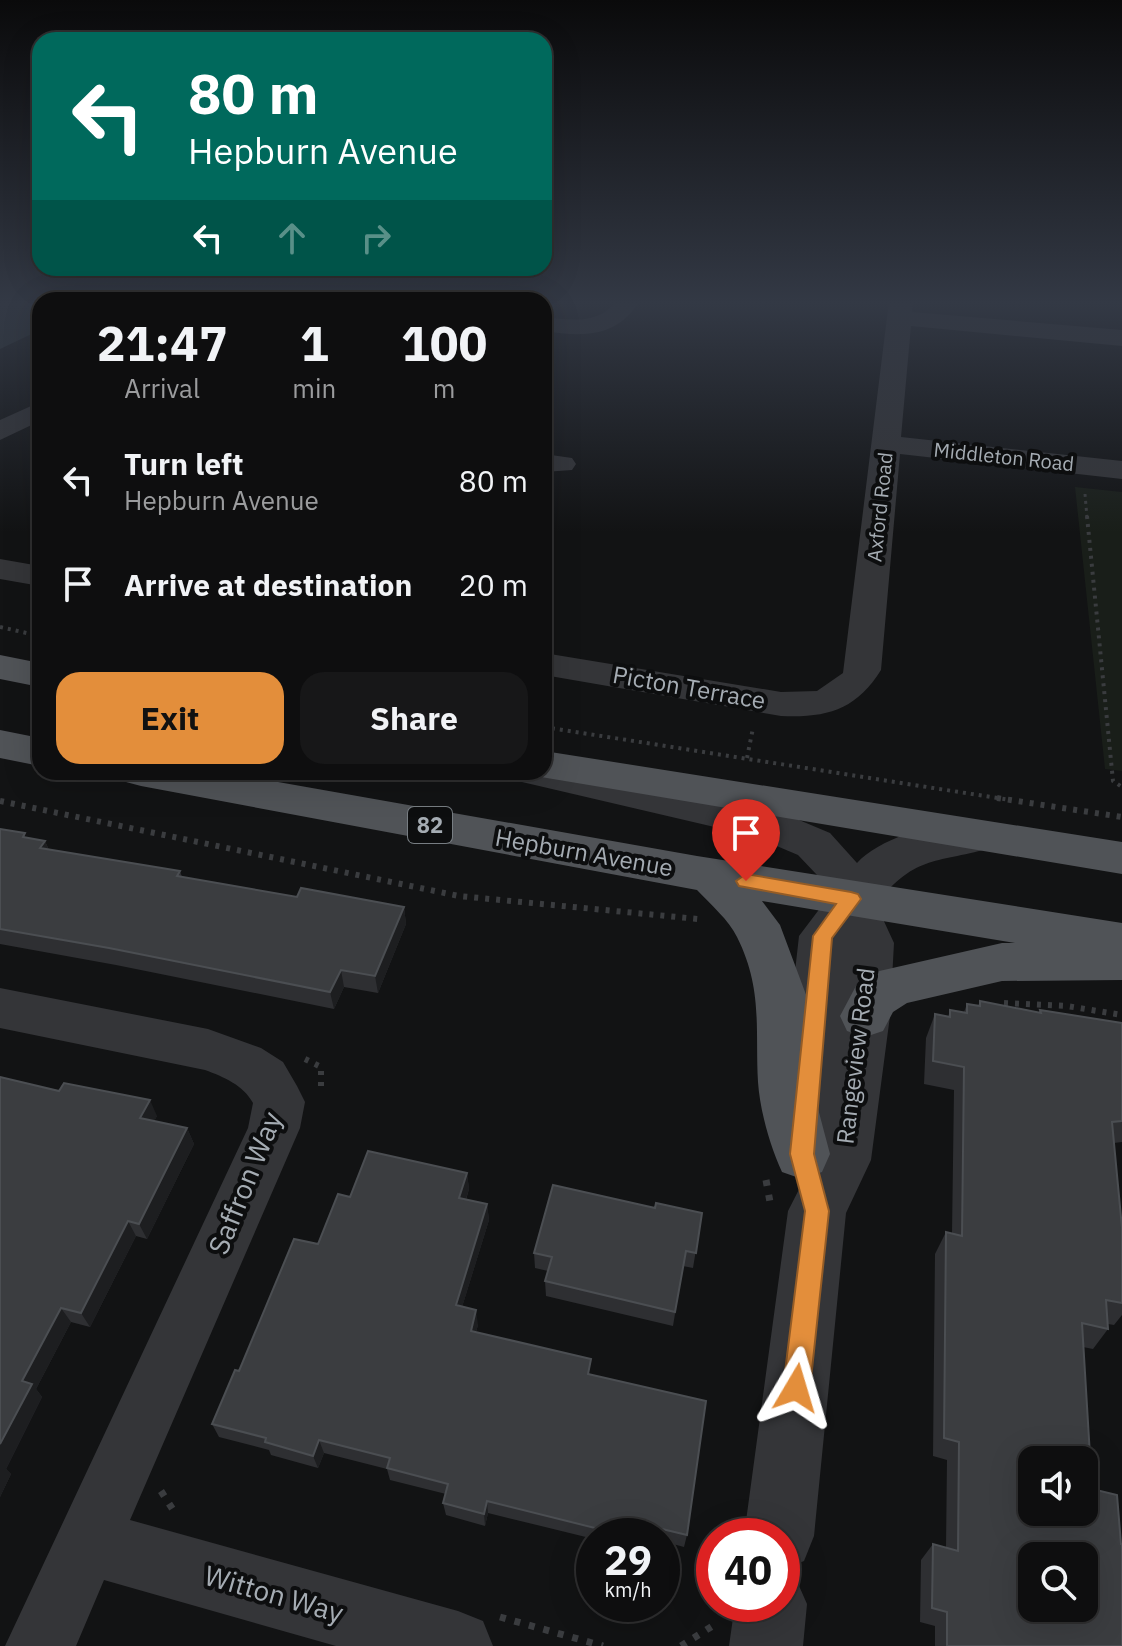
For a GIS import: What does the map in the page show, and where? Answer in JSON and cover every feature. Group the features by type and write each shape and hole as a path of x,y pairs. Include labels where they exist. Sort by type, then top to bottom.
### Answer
{"main road":[{"path":"0,667 32,673"},
{"path":"0,744 32,750"},
{"path":"552,766 1122,858"},
{"name":"Hepburn Avenue","path":"177,780 712,898 851,899 1122,942"},
{"path":"712,898 756,925 783,1000 788,1184"},
{"path":"865,1016 875,998 893,986 1002,962 1122,963"}],"street":[{"name":"Axford Road","path":"834,699 855,685 863,670 893,378"},
{"path":"0,431 32,414"},
{"name":"Middleton Road","path":"886,444 1122,470"},
{"path":"0,569 32,575"},
{"name":"Picton Terrace","path":"552,665 781,704 807,705 834,699"},
{"name":"Rangeview Road","path":"552,775 750,820 793,834 827,854 836,866 870,943 865,1016 843,1160 788,1184"},
{"name":"Rangeview Road","path":"779,1518 788,1184 823,936 878,870 900,854 943,841 978,836"},
{"name":"Saffron Way","path":"0,1008 208,1050 243,1063 265,1077 279,1102 274,1128 89,1542"},
{"path":"40,1646 89,1542"},
{"name":"Witton Way","path":"89,1542 478,1631"}],"path":[{"path":"1097,493 1085,492 1113,781 1122,787"},
{"path":"0,627 32,634"},
{"path":"552,728 1122,817"},
{"path":"0,801 459,896 712,898"},
{"path":"993,1002 1067,1006 1122,1015"},
{"path":"297,1055 321,1067 321,1092 314,1106"},
{"path":"162,1475 161,1491 184,1528"},
{"path":"681,1646 715,1624 740,1622"},
{"path":"478,1631 603,1646"}],"shaded area":[{"path":"1075,487 1122,492 1122,771 1105,769"}],"building":[{"path":"0,829 25,833 23,837 45,841 40,848 180,871 177,876 297,897 301,888 404,907 375,976 341,970 330,992 0,929"},
{"path":"980,1001 1041,1013 1040,1010 1122,1023 1122,1121 1112,1122 1122,1228 1122,1303 1106,1300 1108,1329 1082,1323 1089,1446 1018,1446 1018,1526 1098,1526 1098,1490 1117,1495 1122,1544 1122,1646 947,1646 947,1612 932,1608 933,1544 958,1551 959,1442 944,1438 946,1232 962,1236 964,1067 933,1061 935,1014 950,1017 950,1010 967,1013 967,1004 980,1006"},
{"path":"0,1077 59,1091 64,1083 150,1100 140,1118 187,1128 139,1224 128,1221 81,1313 61,1308 22,1381 32,1384 0,1444"},
{"path":"368,1151 467,1173 459,1198 487,1204 456,1305 476,1310 471,1331 591,1359 588,1374 706,1401 687,1535 680,1533 680,1518 576,1518 576,1523 487,1501 484,1514 443,1503 448,1484 387,1468 390,1458 319,1440 313,1456 265,1442 266,1438 212,1424 235,1370 239,1371 294,1239 318,1244 338,1194 350,1197"},
{"path":"553,1185 655,1208 656,1203 702,1213 696,1253 686,1251 675,1312 545,1281 552,1257 534,1253"}],"route":[{"path":"746,881 851,899 823,936 802,1154 817,1211 796,1388"}]}
